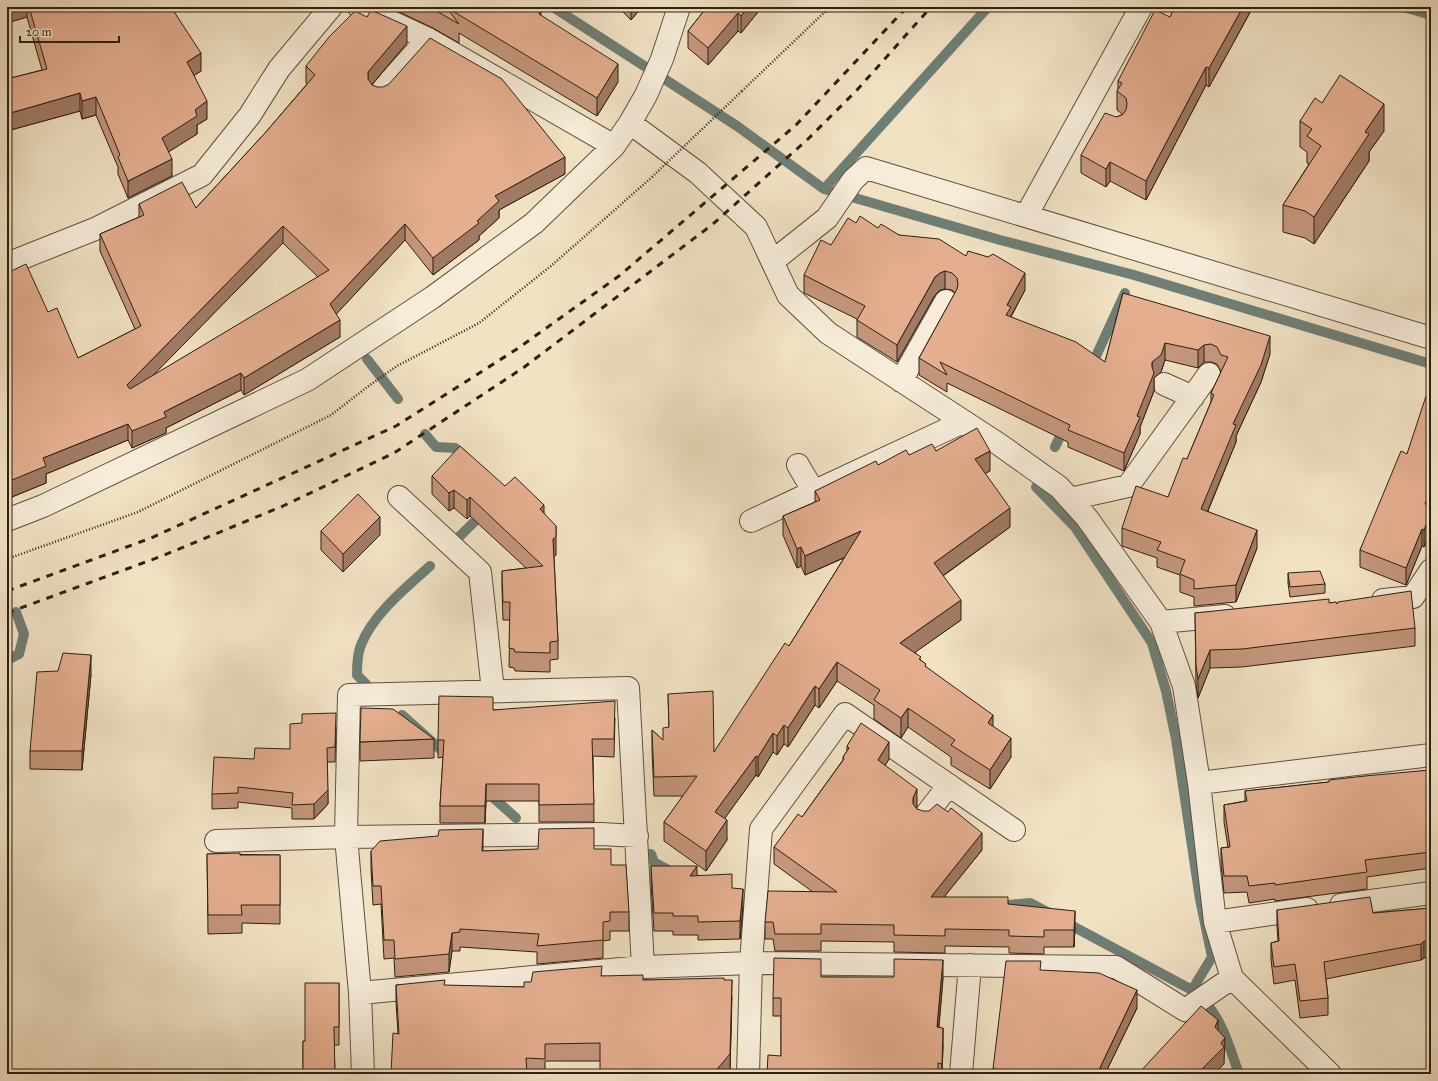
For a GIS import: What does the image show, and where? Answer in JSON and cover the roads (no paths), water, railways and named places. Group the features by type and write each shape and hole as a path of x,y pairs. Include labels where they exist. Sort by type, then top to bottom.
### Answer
{"street":[{"path":"7,264 95,229 202,175 250,115 279,69 330,7"},
{"path":"359,7 428,39 614,146"},
{"path":"7,520 43,506 307,380 434,297 534,223 614,146 630,123 646,95 662,59 679,7"},
{"path":"1026,216 1094,112 1141,7"},
{"path":"380,92 428,39"},
{"path":"630,123 698,173 756,227 788,295 828,333 1059,487 1087,518 1161,622 1184,686 1199,783 1215,922 1232,978 1330,1074"},
{"path":"773,261 827,218 853,180 866,168 1431,338"},
{"path":"901,381 946,301"},
{"path":"1070,499 1128,486 1209,374"},
{"path":"1164,384 1192,397"},
{"path":"751,521 963,422"},
{"path":"798,465 814,492"},
{"path":"399,497 480,572 493,691"},
{"path":"1366,602 1413,597 1431,570"},
{"path":"1161,622 1248,614"},
{"path":"363,1074 360,992 346,837 349,695 628,688 643,967"},
{"path":"748,1074 751,963 761,829 845,714 1014,830"},
{"path":"1199,783 1431,756"},
{"path":"925,816 949,785"},
{"path":"216,841 346,837 601,834 637,836"},
{"path":"1215,922 1431,892"},
{"path":"360,992 643,967 751,963 1116,967 1186,1010 1232,978"},
{"path":"962,1074 970,965"}],"waterway":[{"path":"553,7 737,126 824,189 1000,240 1134,275 1431,364"},
{"path":"824,189 988,7"},
{"path":"1404,7 1431,15"},
{"path":"1091,367 1125,293"},
{"path":"367,359 398,399"},
{"path":"1055,447 1065,426"},
{"path":"425,434 436,447 455,448 466,458"},
{"path":"1036,487 1075,527 1152,643 1166,691 1176,739 1200,899 1212,957 1192,990 1202,998 1216,1017 1227,1039 1239,1074"},
{"path":"458,538 480,516 483,510"},
{"path":"366,684 357,675 359,652 366,634 373,623 391,602 430,566"},
{"path":"7,660 19,654 24,634 16,612"},
{"path":"402,715 448,756"},
{"path":"488,793 516,818"},
{"path":"651,854 654,862 672,872"},
{"path":"998,906 1030,903 1049,913"},
{"path":"1063,921 1192,990"}],"railway":[{"path":"7,591 151,538 396,426 517,349 619,276 796,125 907,7"},
{"path":"7,613 162,556 283,506 394,453 523,368 713,224 808,139 857,90 931,7"}]}
